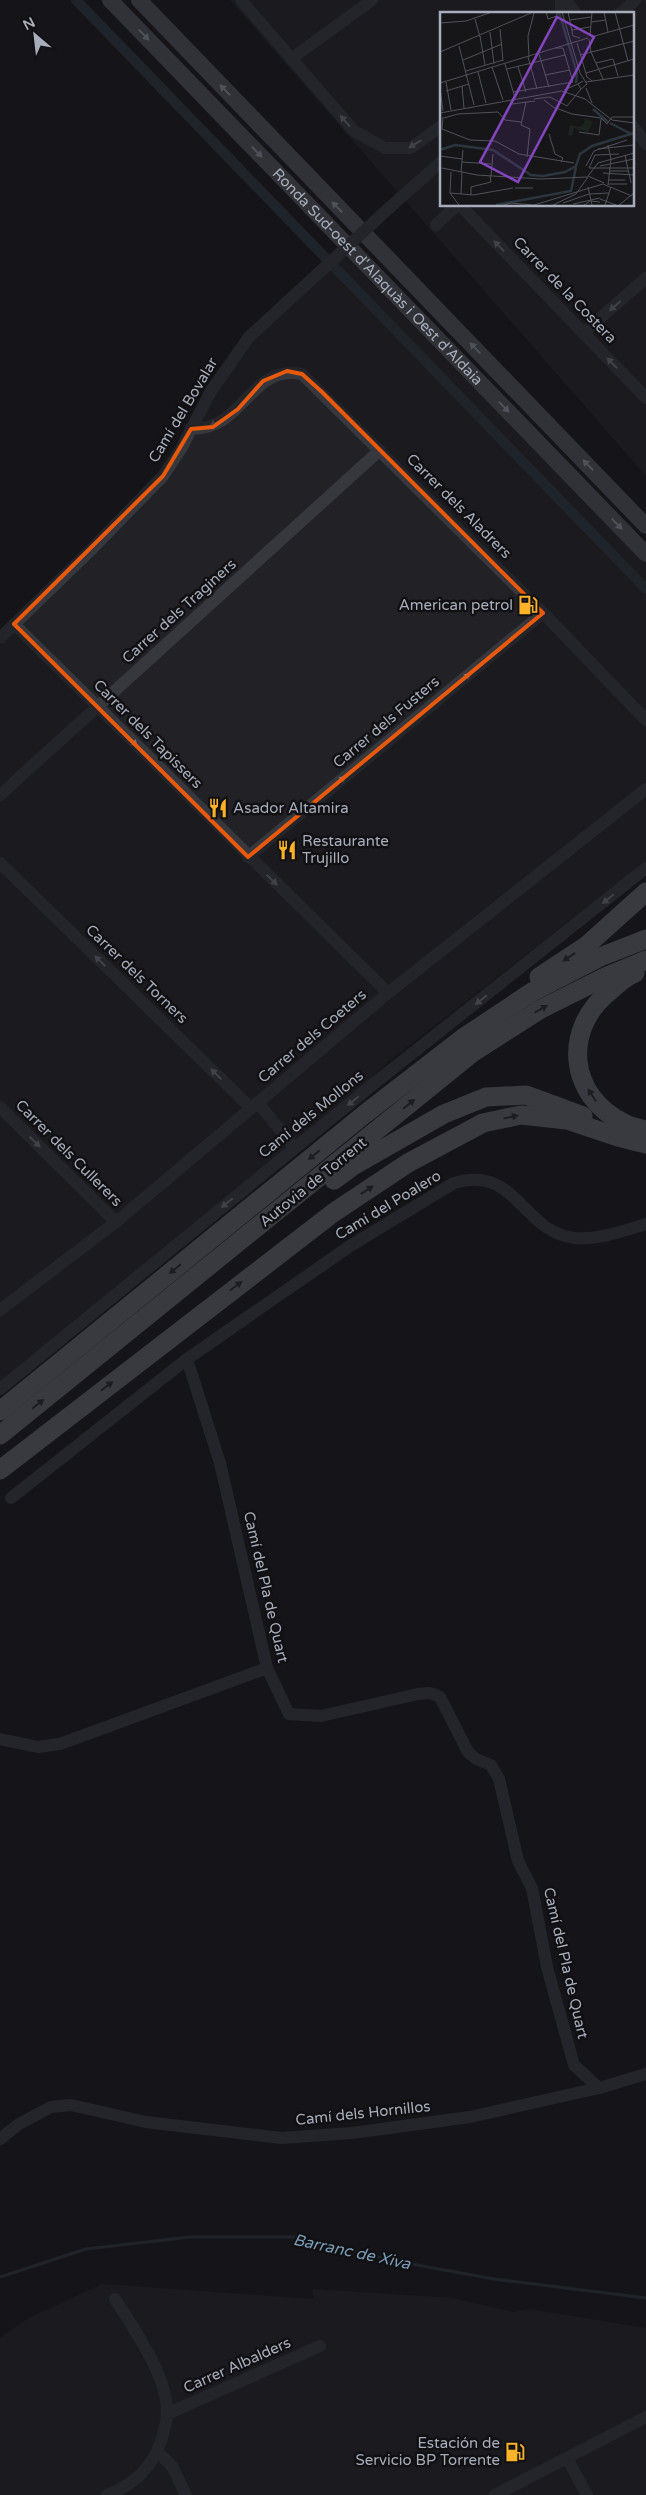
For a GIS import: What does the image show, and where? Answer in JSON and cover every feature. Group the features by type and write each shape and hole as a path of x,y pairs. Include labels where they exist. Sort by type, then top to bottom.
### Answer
{"highway":[{"path":"366,1113 387,1089 458,1033 586,946 646,892"},
{"name":"Autovia de Torrent","path":"0,1411 366,1113 463,1038 532,992 600,957 646,939"},
{"name":"Autovia de Torrent","path":"0,1435 472,1053 541,1009 605,977 646,960"},
{"path":"646,968 628,976 599,999 581,1027 576,1052 583,1082 599,1106 624,1123 646,1130"},
{"path":"153,1312 188,1291 353,1166 444,1114 486,1097 526,1095 564,1107 646,1143"},
{"path":"0,1470 333,1213 408,1163 484,1123 520,1115 567,1120 618,1137 646,1143"}],"main road":[{"name":"Ronda Sud-oest d'Alaquàs i Oest d'Aldaia","path":"110,0 646,554"},
{"name":"Ronda Sud-oest d'Alaquàs i Oest d'Aldaia","path":"139,0 646,526"}],"street":[{"path":"241,0 354,131 385,148 411,148 440,127"},
{"path":"291,59 372,0"},
{"path":"566,0 575,12"},
{"path":"622,12 635,0"},
{"path":"634,128 646,144"},
{"name":"Camí del Bovalar","path":"0,638 163,476 211,391 249,337 440,163"},
{"path":"436,225 457,206"},
{"name":"Carrer de la Costera","path":"459,206 646,398"},
{"path":"583,333 646,278"},
{"name":"Carrer dels Aladrers","path":"191,429 213,427 238,409 263,382 276,374 288,371 302,374 543,613 646,720"},
{"name":"Carrer dels Traginers","path":"0,795 380,450"},
{"name":"Carrer dels Fusters","path":"248,857 543,613"},
{"name":"Carrer dels Tapissers","path":"14,624 248,857 388,993"},
{"name":"Carrer dels Coeters","path":"0,1310 116,1222 388,993 646,788"},
{"name":"Carrer dels Torners","path":"0,863 255,1105 295,1148"},
{"name":"Camí dels Mollons","path":"3,1381 646,868"},
{"name":"Carrer dels Cullerers","path":"0,1107 116,1222"},
{"name":"Camí del Poalero","path":"11,1498 187,1359 350,1246 412,1207 462,1181 484,1180 502,1186 531,1216 549,1229 562,1235 595,1238 646,1224"},
{"name":"Camí del Pla de Quart","path":"187,1359 220,1463 267,1668 289,1714 321,1716 418,1694 430,1693 440,1697 468,1752 476,1759 491,1765 499,1779 514,1848 532,1888 547,1967 574,2066 599,2088"},
{"path":"0,1739 38,1747 60,1744 267,1668"},
{"name":"Camí dels Hornillos","path":"0,2139 19,2124 51,2106 71,2106 146,2122 230,2130 282,2138 352,2133 470,2117 599,2088 646,2074"},
{"path":"107,2495 119,2490 139,2477 148,2468 157,2452 167,2414 160,2378 139,2337 115,2299"},
{"name":"Carrer Albalders","path":"167,2414 320,2346"},
{"path":"495,2495 646,2417"},
{"path":"157,2452 172,2466 186,2495"},
{"path":"567,2458 587,2495"}],"highlighted area":[{"path":"287,371 302,374 322,392 543,613 248,857 14,624 163,476 191,429 213,427 238,409 263,381"}],"shaded area":[{"path":"230,0 646,0 646,476"},
{"path":"344,255 646,563 646,861 388,1062 336,1114 0,1386 0,646 160,476 252,338"},
{"path":"102,2284 314,2299 312,2289 452,2298 512,2312 528,2309 646,2328 646,2495 0,2495 0,2338 27,2319"}],"waterway":[{"path":"76,0 646,589"},
{"name":"Barranc de Xiva","path":"0,2277 86,2249 190,2237 294,2237 395,2261 494,2279 646,2298"}],"place":[{"name":"American petrol","path":"528,605"},
{"name":"Asador Altamira","path":"218,808"},
{"name":"Restaurante Trujillo","path":"287,850"},
{"name":"Estación de Servicio BP Torrente","path":"515,2452"}]}
